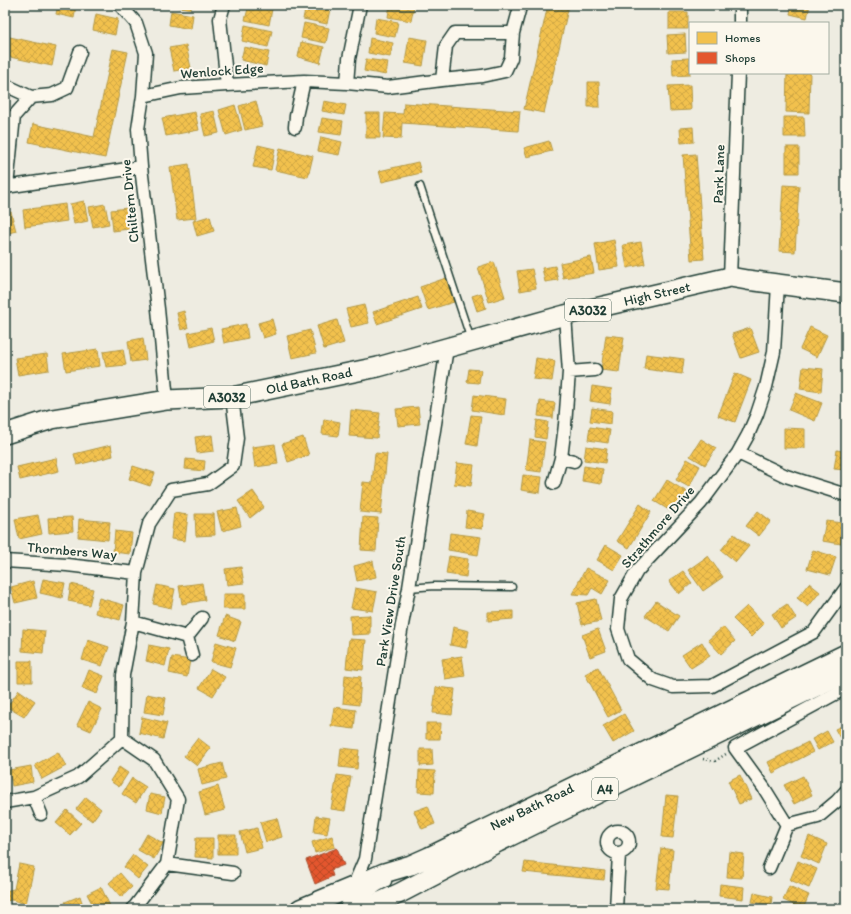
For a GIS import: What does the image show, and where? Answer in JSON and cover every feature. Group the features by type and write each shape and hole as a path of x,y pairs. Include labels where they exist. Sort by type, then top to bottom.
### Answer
{"main road":[{"name":"High Street","path":"447,348 565,315 730,277 846,293"},
{"name":"Old Bath Road","path":"5,434 52,419 167,400 232,397 378,367 447,348"},
{"name":"New Bath Road","path":"300,909 384,873 411,865 846,654"},
{"name":"New Bath Road","path":"365,909 400,894 498,842 846,672"}],"street":[{"name":"Chiltern Drive","path":"120,5 136,24 146,53 143,96 138,128 167,400"},
{"path":"224,5 220,19 226,84"},
{"path":"347,83 349,59 360,5"},
{"path":"740,5 740,22"},
{"name":"Wenlock Edge","path":"143,96 181,88 226,84 304,81 388,87 482,76 505,71 511,58 513,33 520,7"},
{"path":"442,80 446,46 455,33 513,33"},
{"path":"5,85 31,97 52,95 67,88 80,52"},
{"name":"Park Lane","path":"730,277 738,74"},
{"path":"295,127 304,81"},
{"path":"31,97 14,116 6,187 141,167"},
{"name":"Strathmore Drive","path":"778,284 774,352 766,387 748,435 738,453 701,503 637,571 621,598 618,628 628,659 653,680 673,687 712,686 814,632 846,588"},
{"path":"554,483 561,458 566,425 570,372 565,315"},
{"name":"Park View Drive South","path":"346,909 365,858 447,348"},
{"path":"570,372 595,370"},
{"path":"5,802 34,797 78,777 122,738 123,676 133,622 136,572 149,524 171,490 208,484 233,466 236,438 232,397"},
{"path":"738,453 786,476 846,495"},
{"path":"561,458 574,461"},
{"name":"Thornbers Way","path":"5,561 67,565 136,572"},
{"path":"187,638 202,618"},
{"path":"133,622 187,638"},
{"path":"187,638 192,655"},
{"path":"787,825 764,788 735,748 846,688"},
{"path":"122,738 154,760 178,799 167,864 133,909"},
{"path":"787,825 818,817 837,801 846,791"},
{"path":"34,797 41,814"},
{"path":"769,868 787,825"},
{"path":"616,909 620,854"},
{"path":"365,858 373,867 384,873"},
{"path":"167,864 233,873"},
{"path":"353,909 364,895 411,865"}],"lane":[{"path":"420,186 471,341"},
{"path":"409,588 434,586 512,587"}],"building: Homes":[{"path":"37,5 53,5 52,8"},
{"path":"58,5 76,5 74,18 56,14"},
{"path":"169,5 192,5 191,9"},
{"path":"249,5 272,9 269,25 245,20"},
{"path":"306,5 330,9 327,24 303,19"},
{"path":"390,5 414,6 411,21 388,17"},
{"path":"548,5 569,5 544,113 524,109"},
{"path":"792,5 810,5 807,18 790,14"},
{"path":"171,11 193,15 191,29 169,25"},
{"path":"669,12 688,12 688,29 669,29"},
{"path":"96,14 118,19 115,35 93,30"},
{"path":"376,18 398,22 395,37 374,33"},
{"path":"304,23 329,28 326,43 301,38"},
{"path":"245,25 272,31 268,47 242,41"},
{"path":"685,34 686,52 668,53 667,35"},
{"path":"5,36 56,47 52,66 5,56"},
{"path":"409,37 427,40 423,66 405,63"},
{"path":"370,38 393,43 390,57 368,53"},
{"path":"301,42 324,47 320,63 298,57"},
{"path":"186,45 191,68 174,71 169,48"},
{"path":"244,47 269,52 266,66 241,60"},
{"path":"113,49 128,52 105,158 29,142 33,124 94,137"},
{"path":"689,58 690,75 673,76 672,59"},
{"path":"366,59 388,62 386,75 364,71"},
{"path":"787,74 810,74 809,113 786,112"},
{"path":"588,82 599,82 600,107 588,107"},
{"path":"690,85 691,110 670,111 668,86"},
{"path":"256,101 262,126 245,130 239,106"},
{"path":"324,101 346,105 344,115 322,111"},
{"path":"404,103 520,111 518,131 402,123 401,139 383,138 385,113 403,114"},
{"path":"235,105 242,130 226,135 219,110"},
{"path":"214,111 219,133 205,136 200,114"},
{"path":"195,112 199,130 166,136 162,118"},
{"path":"366,113 380,113 380,138 366,138"},
{"path":"784,117 804,117 805,137 784,137"},
{"path":"322,118 343,121 341,135 319,132"},
{"path":"693,127 694,142 681,143 680,128"},
{"path":"321,137 342,142 339,155 318,151"},
{"path":"549,141 552,151 527,157 524,148"},
{"path":"258,145 275,149 271,170 253,167"},
{"path":"786,147 799,147 799,173 786,173"},
{"path":"280,148 313,156 308,177 275,170"},
{"path":"696,154 704,259 691,260 683,155"},
{"path":"418,162 421,173 382,182 379,171"},
{"path":"189,164 196,218 177,220 170,167"},
{"path":"783,185 799,186 795,252 779,251"},
{"path":"84,201 88,221 74,224 70,204"},
{"path":"65,204 67,221 25,227 23,210"},
{"path":"105,204 109,224 93,227 89,207"},
{"path":"127,208 129,229 113,231 111,210"},
{"path":"11,212 16,231 5,234 5,213"},
{"path":"210,216 214,231 197,236 193,221"},
{"path":"614,240 619,267 599,270 595,244"},
{"path":"641,242 645,264 627,268 623,245"},
{"path":"591,257 594,273 563,278 560,263"},
{"path":"494,262 505,297 489,302 478,267"},
{"path":"555,266 558,280 545,282 542,268"},
{"path":"532,269 536,288 520,291 517,271"},
{"path":"446,278 454,302 428,310 420,287"},
{"path":"481,293 486,308 477,311 472,296"},
{"path":"418,297 422,309 377,324 373,312"},
{"path":"364,305 369,323 351,327 346,309"},
{"path":"184,311 188,328 181,330 177,313"},
{"path":"272,319 276,334 263,338 258,323"},
{"path":"337,320 344,343 324,349 317,326"},
{"path":"246,324 248,338 224,343 221,329"},
{"path":"810,327 827,335 817,357 800,349"},
{"path":"211,328 214,341 191,347 188,333"},
{"path":"750,328 759,352 741,358 732,334"},
{"path":"310,330 316,353 292,358 287,336"},
{"path":"606,335 624,337 619,372 601,370"},
{"path":"143,338 146,360 131,362 128,341"},
{"path":"98,349 100,366 66,371 63,354"},
{"path":"123,349 126,365 106,367 103,352"},
{"path":"47,354 49,370 18,375 15,358"},
{"path":"646,354 684,359 682,374 644,369"},
{"path":"536,358 555,361 552,381 533,379"},
{"path":"803,367 823,369 821,392 800,389"},
{"path":"469,369 481,370 479,383 467,382"},
{"path":"735,373 751,380 735,422 718,416"},
{"path":"592,386 612,389 610,404 590,401"},
{"path":"796,393 822,403 815,421 789,410"},
{"path":"474,395 506,399 504,415 472,410"},
{"path":"540,401 555,403 553,418 538,416"},
{"path":"418,407 420,424 398,426 396,409"},
{"path":"592,408 612,411 611,424 590,421"},
{"path":"351,410 380,413 377,438 349,436"},
{"path":"471,415 481,416 477,446 466,444"},
{"path":"324,419 340,422 338,436 322,434"},
{"path":"537,420 548,422 546,439 535,437"},
{"path":"590,427 610,430 608,443 588,440"},
{"path":"784,428 805,429 805,448 784,448"},
{"path":"212,435 214,451 197,453 195,437"},
{"path":"303,437 309,455 288,462 282,444"},
{"path":"701,439 716,448 705,465 690,456"},
{"path":"530,440 545,442 541,472 526,470"},
{"path":"275,444 278,464 255,467 252,447"},
{"path":"111,445 113,456 77,465 74,454"},
{"path":"586,446 607,449 605,463 584,460"},
{"path":"837,450 846,452 846,470 834,469"},
{"path":"375,453 387,454 381,514 360,512 363,482 372,483"},
{"path":"56,458 59,471 20,480 17,467"},
{"path":"186,459 205,461 204,471 185,469"},
{"path":"687,459 700,466 689,487 676,480"},
{"path":"457,463 474,465 471,486 454,484"},
{"path":"133,466 155,473 150,486 129,479"},
{"path":"584,466 603,469 601,484 582,481"},
{"path":"523,475 542,477 540,493 521,490"},
{"path":"667,480 687,492 674,513 654,501"},
{"path":"253,491 264,507 250,518 238,501"},
{"path":"640,504 651,512 629,548 617,541"},
{"path":"237,508 241,526 222,531 217,512"},
{"path":"467,511 485,514 482,529 465,527"},
{"path":"758,511 771,521 759,536 746,526"},
{"path":"174,513 188,515 185,541 171,539"},
{"path":"195,514 214,514 215,535 196,536"},
{"path":"38,515 42,534 19,539 15,519"},
{"path":"72,517 73,531 49,533 48,518"},
{"path":"363,517 378,518 376,551 361,550"},
{"path":"79,519 110,522 108,540 78,537"},
{"path":"826,521 844,523 841,544 822,541"},
{"path":"5,524 10,537 5,538"},
{"path":"115,531 132,533 130,554 113,552"},
{"path":"450,533 481,537 478,555 448,550"},
{"path":"734,534 749,546 736,562 721,550"},
{"path":"606,545 623,555 614,570 597,560"},
{"path":"813,550 836,557 830,575 807,569"},
{"path":"449,556 468,559 466,577 446,574"},
{"path":"708,556 723,577 703,591 688,570"},
{"path":"373,561 376,577 357,581 354,566"},
{"path":"241,567 244,583 227,585 225,569"},
{"path":"586,568 610,580 602,594 592,588 588,595 572,594"},
{"path":"683,571 692,583 679,594 669,581"},
{"path":"43,579 65,583 62,598 40,593"},
{"path":"33,581 37,598 15,603 11,587"},
{"path":"202,583 205,600 182,604 179,586"},
{"path":"809,583 820,592 808,607 797,598"},
{"path":"71,584 93,589 89,605 68,601"},
{"path":"157,585 175,589 171,608 153,604"},
{"path":"355,588 377,592 373,611 351,608"},
{"path":"223,594 245,594 245,609 223,609"},
{"path":"99,598 124,605 120,620 95,613"},
{"path":"596,599 601,621 582,625 577,603"},
{"path":"656,601 679,616 669,631 645,616"},
{"path":"787,604 796,618 781,628 772,614"},
{"path":"747,606 764,624 751,637 733,619"},
{"path":"513,611 513,619 488,621 488,612"},
{"path":"370,615 370,634 351,635 350,616"},
{"path":"225,616 241,622 235,641 219,635"},
{"path":"453,627 469,631 466,648 450,645"},
{"path":"723,627 735,641 721,654 708,640"},
{"path":"23,629 45,631 43,653 22,651"},
{"path":"598,629 606,651 590,657 582,635"},
{"path":"349,639 366,640 363,670 346,668"},
{"path":"88,640 109,647 102,666 82,660"},
{"path":"216,642 236,648 230,667 211,662"},
{"path":"702,642 710,656 691,668 682,655"},
{"path":"149,645 169,649 165,666 146,661"},
{"path":"462,656 465,676 445,679 442,659"},
{"path":"172,657 190,660 187,677 169,673"},
{"path":"18,661 32,661 32,682 18,682"},
{"path":"598,667 621,710 608,717 585,674"},
{"path":"211,669 225,677 213,696 199,688"},
{"path":"89,670 104,676 97,694 82,688"},
{"path":"345,675 361,677 359,705 343,703"},
{"path":"436,687 455,689 452,715 433,713"},
{"path":"19,690 35,701 24,717 7,707"},
{"path":"147,694 166,698 163,715 144,712"},
{"path":"88,702 102,709 91,731 77,725"},
{"path":"334,707 356,710 354,729 331,726"},
{"path":"624,714 634,731 613,743 603,726"},
{"path":"142,717 167,723 163,739 139,733"},
{"path":"426,723 441,723 440,739 426,739"},
{"path":"846,724 846,735 840,738 835,729"},
{"path":"827,731 833,742 818,750 812,739"},
{"path":"198,738 211,748 197,766 184,756"},
{"path":"808,742 813,752 773,773 768,762"},
{"path":"341,748 359,750 357,769 339,767"},
{"path":"420,749 432,749 433,765 420,766"},
{"path":"58,752 66,766 42,779 35,765"},
{"path":"222,763 226,779 202,785 198,769"},
{"path":"31,766 33,782 12,786 9,770"},
{"path":"119,767 128,773 119,787 110,781"},
{"path":"419,770 435,771 434,793 418,792"},
{"path":"337,775 351,777 345,811 331,809"},
{"path":"740,775 751,799 739,804 728,781"},
{"path":"803,776 812,795 794,804 784,785"},
{"path":"132,778 146,787 136,803 122,794"},
{"path":"218,786 225,810 205,815 199,792"},
{"path":"150,794 165,797 162,813 147,809"},
{"path":"666,795 678,796 673,838 662,837"},
{"path":"86,797 101,809 92,821 76,809"},
{"path":"428,806 435,824 422,829 414,811"},
{"path":"67,810 81,823 70,835 56,823"},
{"path":"316,816 330,818 327,834 314,832"},
{"path":"277,818 282,837 266,842 260,822"},
{"path":"257,828 262,848 245,852 240,832"},
{"path":"147,834 163,843 154,859 138,850"},
{"path":"218,835 236,835 236,854 218,854"},
{"path":"332,836 335,847 315,853 312,842"},
{"path":"809,836 827,844 819,864 801,856"},
{"path":"196,838 213,838 213,858 195,857"},
{"path":"661,848 673,850 669,889 656,888"},
{"path":"729,852 744,854 742,878 727,877"},
{"path":"133,855 148,867 138,879 124,867"},
{"path":"798,861 817,869 809,888 790,880"},
{"path":"525,862 605,871 604,880 523,872"},
{"path":"19,864 34,867 26,904 12,900 5,901 5,891 14,889"},
{"path":"120,873 132,887 121,897 109,883"},
{"path":"720,884 744,887 743,899 719,896"},
{"path":"789,886 809,895 803,909 783,900"},
{"path":"101,887 110,906 103,909 95,909 87,894"},
{"path":"754,893 772,897 771,905 752,902"},
{"path":"80,896 84,909 68,909 65,902"}],"building: Shops":[{"path":"337,848 344,865 331,870 333,876 315,884 306,860"}]}
